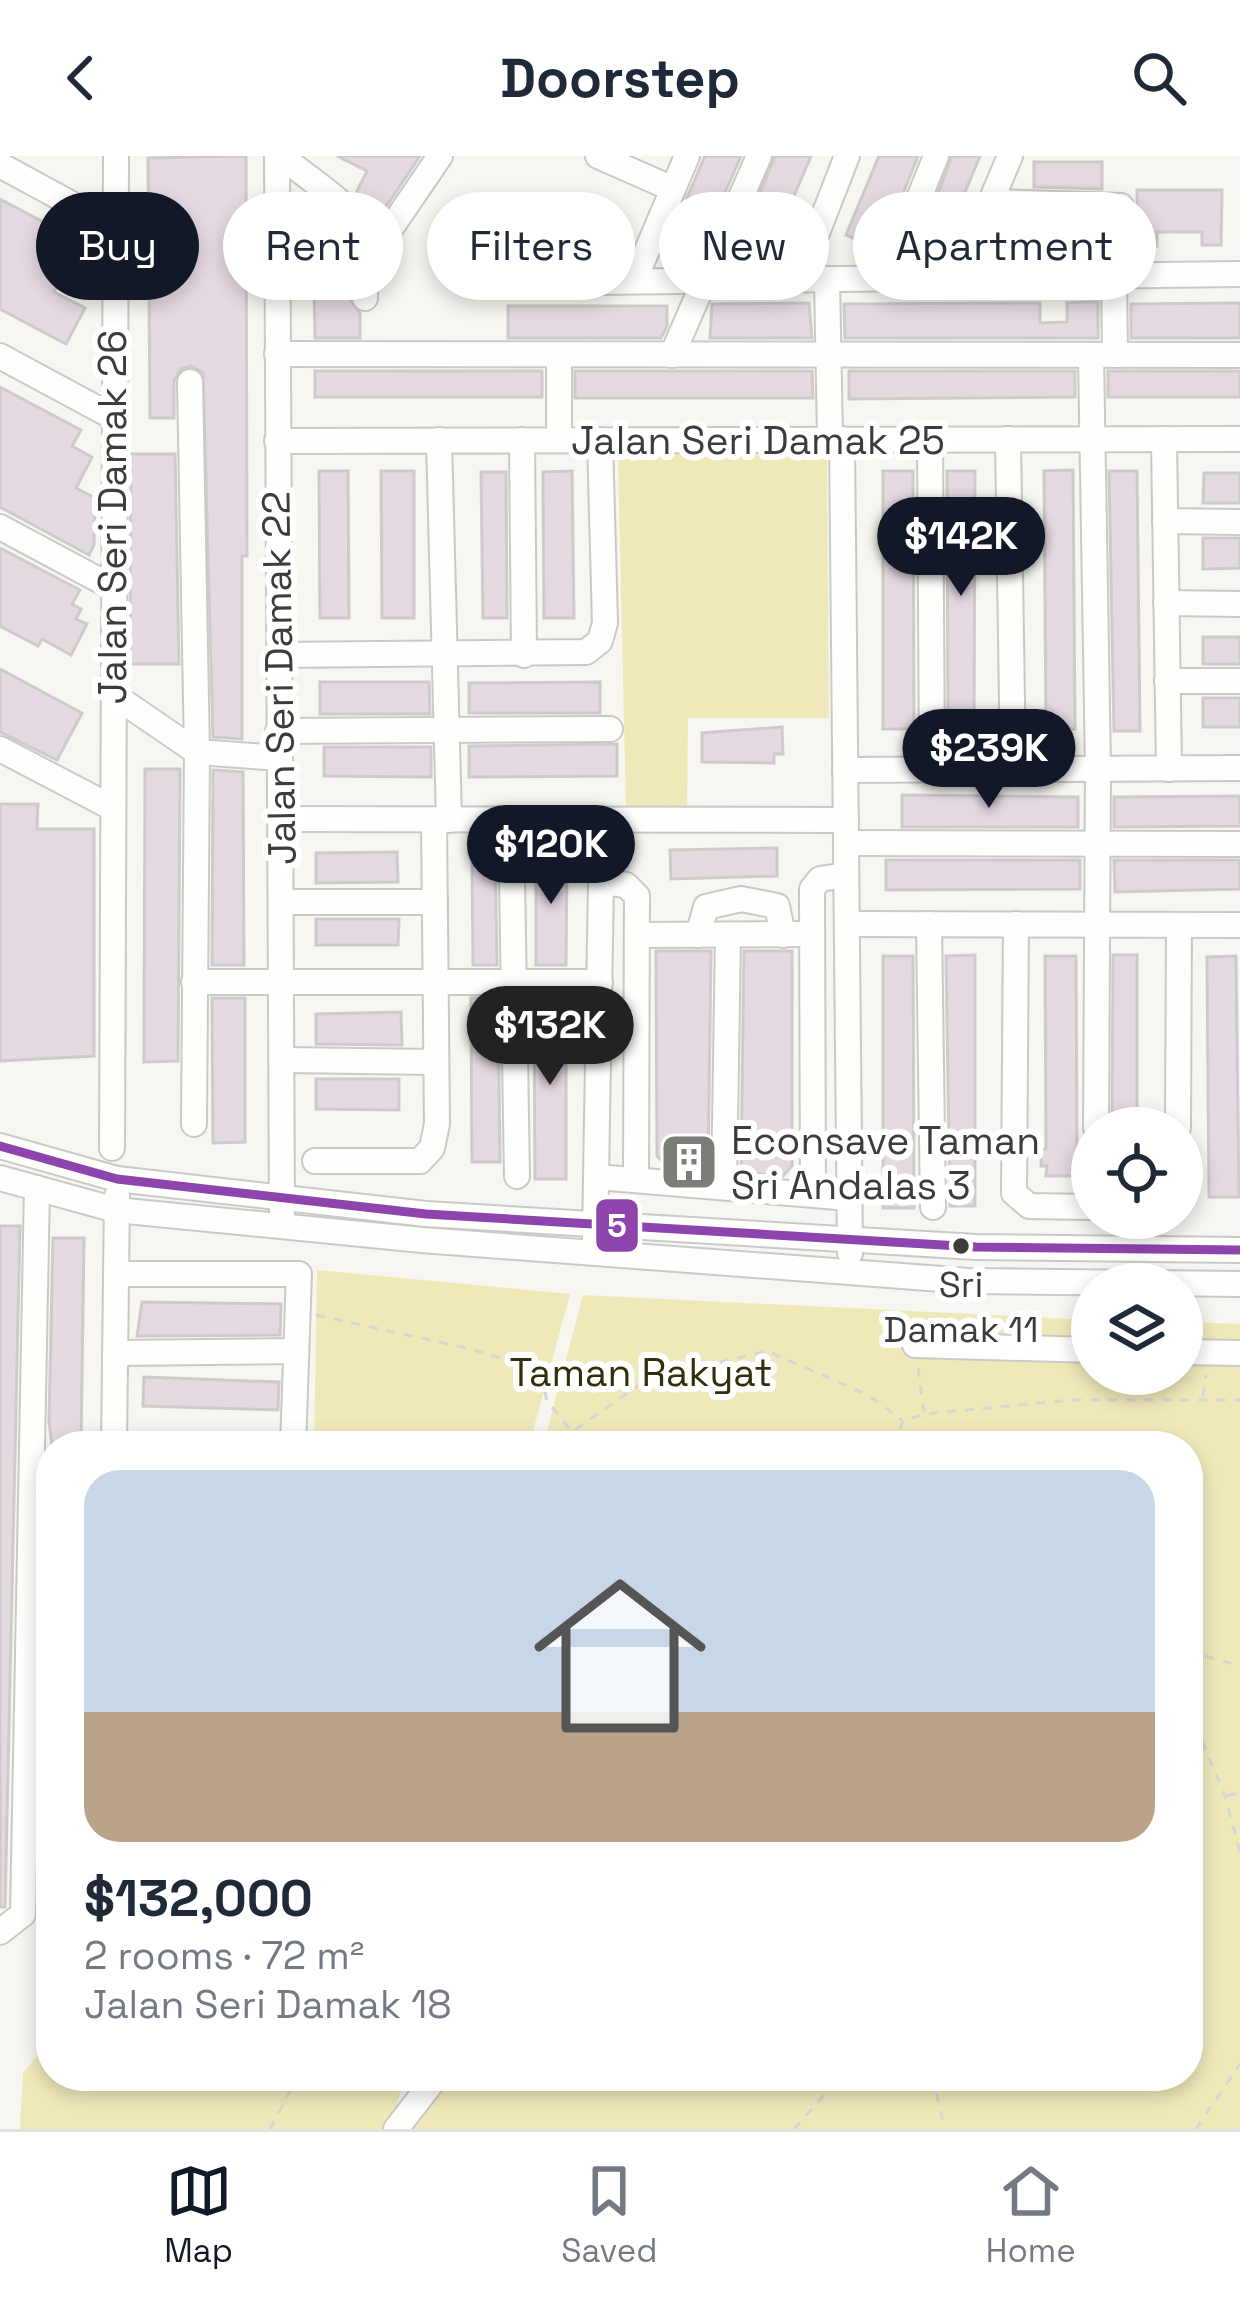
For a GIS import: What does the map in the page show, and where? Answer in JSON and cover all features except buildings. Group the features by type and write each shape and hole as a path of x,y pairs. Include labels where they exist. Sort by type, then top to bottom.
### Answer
{"street":[{"name":"Jalan Seri Damak 26","path":"114,192 116,156"},
{"path":"279,156 323,192"},
{"name":"Jalan Seri Damak 22","path":"279,156 276,655 282,1228"},
{"path":"403,211 440,156"},
{"path":"598,156 673,189"},
{"path":"635,279 687,156"},
{"path":"744,192 759,156"},
{"path":"829,202 847,156"},
{"path":"922,192 936,156"},
{"path":"994,192 1010,156"},
{"path":"0,165 50,192"},
{"path":"1156,275 1240,274"},
{"name":"Jalan Seri Damak 26","path":"112,300 112,1148"},
{"path":"672,355 697,300"},
{"path":"827,300 845,770 849,1273"},
{"path":"1096,1107 1098,769 1092,439 1103,355 1102,300"},
{"path":"277,354 1240,355"},
{"path":"559,355 559,440"},
{"path":"0,356 113,418"},
{"path":"190,382 197,752 194,1124"},
{"path":"930,439 932,770"},
{"path":"1008,439 1013,770"},
{"path":"1164,439 1168,769"},
{"name":"Jalan Seri Damak 25","path":"277,441 1240,439"},
{"path":"315,1161 420,1161 433,1148 437,1124 435,902 447,730 440,440"},
{"path":"522,440 524,655"},
{"path":"276,655 568,656 586,652 599,641 605,623 600,440"},
{"path":"1165,521 1240,523"},
{"path":"0,527 112,587"},
{"path":"1166,603 1240,604"},
{"path":"1167,681 1240,681"},
{"path":"112,694 197,752 280,758"},
{"path":"278,731 610,729"},
{"path":"0,748 111,807"},
{"path":"845,770 1240,768"},
{"path":"281,819 602,821 1097,846 1240,844"},
{"path":"511,820 517,1176"},
{"path":"595,1251 602,821"},
{"path":"813,1194 810,934 815,884 846,875"},
{"path":"603,882 634,890 638,934 636,1179"},
{"path":"698,934 706,907 741,899 777,906 783,934"},
{"path":"282,902 435,902"},
{"path":"847,924 1240,925"},
{"path":"929,924 933,1207"},
{"path":"1016,924 1014,1193 1029,1206 1071,1207"},
{"path":"1178,1107 1179,925"},
{"path":"638,934 810,934"},
{"path":"724,1186 728,935"},
{"path":"194,982 600,982"},
{"path":"283,1060 436,1062"},
{"path":"0,1146 117,1179 282,1201 850,1241 1240,1250"},
{"path":"0,1178 116,1210 282,1228 849,1273 1071,1282"},
{"path":"598,1178 849,1198"},
{"path":"114,1431 117,1179"},
{"path":"0,1932 23,1914 37,1188"},
{"path":"117,1274 299,1274 293,1431"},
{"path":"1203,1284 1240,1284"},
{"path":"915,1345 1071,1349"},
{"path":"115,1353 296,1351"},
{"path":"1203,1352 1240,1353"},
{"path":"395,2129 424,2091"}],"path":[{"path":"310,1314 471,1349 540,1371 547,1401 571,1431"},
{"path":"915,1345 925,1414"},
{"path":"573,1431 646,1380 766,1351 868,1395 904,1421"},
{"path":"900,1431 904,1421 925,1414 1072,1400 1240,1400"},
{"path":"1203,1655 1240,1666"},
{"path":"1203,1744 1225,1796 1240,1852"},
{"path":"1225,1796 1240,1792"},
{"path":"1196,2129 1240,2064"},
{"path":"270,2129 290,2091"},
{"path":"794,2129 828,2091"},
{"path":"936,2091 945,2129"}],"green space":[{"path":"816,449 827,458 829,718 688,718 687,809 626,808 618,462 622,451"},
{"path":"317,1270 570,1294 533,1431 314,1431"},
{"name":"Taman Rakyat","path":"583,1295 1071,1319 1071,1395 1203,1395 1203,1323 1240,1324 1240,2129 410,2129 415,2103 432,2091 1203,2091 1203,1431 547,1431"},
{"path":"36,2057 36,2091 401,2091 389,2129 20,2129 23,2073"}],"transit line":[{"name":"5","path":"0,1146 117,1179 426,1214 976,1247 1240,1250"}],"place":[{"name":"Econsave Taman Sri Andalas 3","path":"689,1162"},
{"name":"Sri Damak 11","path":"961,1246"}]}
